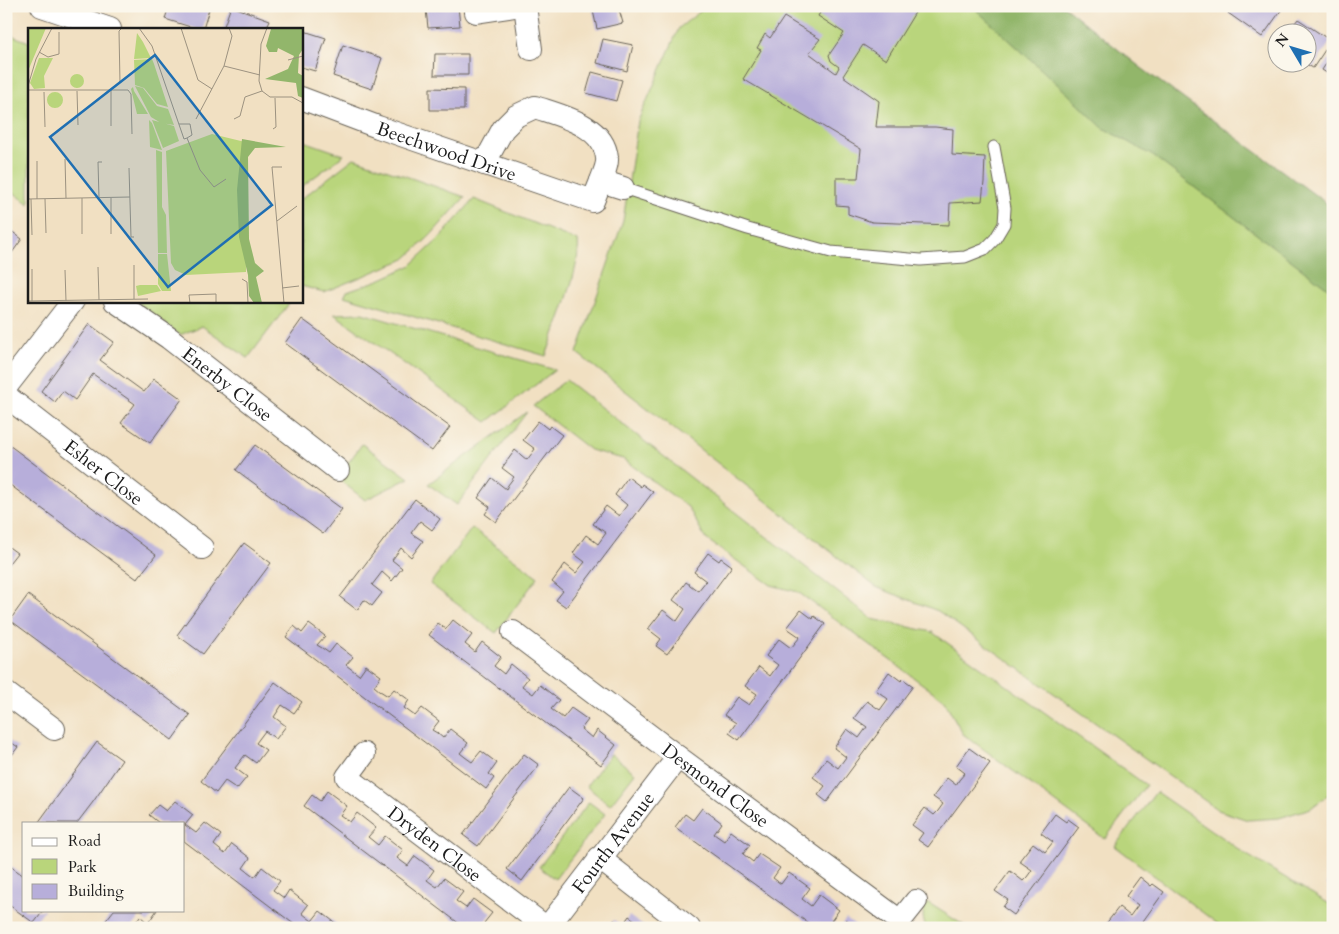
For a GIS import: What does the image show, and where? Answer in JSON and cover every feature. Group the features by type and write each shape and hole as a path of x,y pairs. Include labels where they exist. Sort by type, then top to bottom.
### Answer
{"street":[{"path":"42,6 107,28"},
{"path":"476,12 515,6"},
{"path":"525,6 531,49"},
{"name":"Beechwood Drive","path":"302,98 484,164 597,191 623,188"},
{"path":"484,164 503,129 516,116 535,107 580,123 600,139 607,159 597,191"},
{"path":"6,388 72,302"},
{"name":"Enerby Close","path":"116,302 168,338 338,470"},
{"name":"Esher Close","path":"6,396 202,548"},
{"name":"Desmond Close","path":"513,632 900,921 916,901"},
{"path":"6,693 54,729"},
{"name":"Dryden Close","path":"364,754 347,777 547,928"},
{"name":"Fourth Avenue","path":"547,928 678,757"},
{"path":"599,858 689,928"}],"lane":[{"path":"623,188 748,229 831,252 921,260 965,257 986,249 996,239 1004,224 1005,208 994,147"}],"green space":[{"path":"707,6 1034,6 1333,233 1333,791 1311,808 1279,818 1248,820 1218,810 938,611 876,587 577,353 623,221 638,121 679,28"},
{"path":"972,6 1064,6 1140,67 1333,208 1333,292 1153,156 1103,128"},
{"path":"8,34 28,42 28,203 6,187 6,39"},
{"path":"302,140 344,155 302,186"},
{"path":"354,158 465,197 429,237 405,259 324,292 302,286 302,198"},
{"path":"474,199 578,241 576,266 572,281 546,356 344,296 347,291 379,280 410,266 438,240"},
{"path":"136,302 290,302 248,358 202,326 180,335"},
{"path":"362,313 555,370 487,422 334,314"},
{"path":"566,380 872,619 932,632 1146,785 1105,839 963,734 944,700 798,592 771,585 706,539 688,507 623,459 590,450 533,406"},
{"path":"527,412 457,505 428,484"},
{"path":"362,444 409,478 365,500 337,478"},
{"path":"472,528 538,577 496,633 430,584"},
{"path":"611,754 635,773 610,805 586,786"},
{"path":"1156,792 1247,855 1333,906 1333,928 1223,928 1115,846"},
{"path":"589,802 605,814 555,879 539,867"},
{"path":"927,902 968,928 926,928 923,915"}],"building":[{"path":"169,6 210,6 203,28 194,28 165,19"},
{"path":"231,6 270,20 266,28 223,28"},
{"path":"458,6 460,26 428,28 426,9"},
{"path":"592,6 618,6 623,23 597,29"},
{"path":"824,6 919,6 886,60 863,45 843,76 879,101 876,127 935,127 953,129 952,155 985,157 982,201 950,203 949,225 872,222 848,214 848,206 836,205 836,178 858,178 861,149 743,79 761,50 757,48 765,34 770,38 784,17 820,39 809,53 836,73 839,67 831,61 829,55 844,33 818,16"},
{"path":"1233,6 1278,6 1282,9 1273,22 1266,22 1266,31 1262,37 1228,13"},
{"path":"302,30 326,38 315,71 302,67"},
{"path":"1316,31 1331,41 1316,64"},
{"path":"603,39 633,45 627,71 597,63"},
{"path":"343,45 382,58 372,89 333,76"},
{"path":"1333,53 1333,77 1322,70"},
{"path":"435,54 468,54 468,75 434,75"},
{"path":"592,72 622,80 616,101 586,93"},
{"path":"430,88 464,89 464,110 430,110"},
{"path":"6,227 22,239 6,261"},
{"path":"302,319 450,427 432,451 285,343"},
{"path":"89,324 114,342 100,360 144,392 154,379 182,399 150,443 121,423 135,404 93,374 75,400 63,391 55,402 41,391"},
{"path":"538,421 548,429 550,426 562,435 496,522 485,514 490,507 478,498 492,478 506,489 514,477 502,468 515,450 527,460 535,449 523,440"},
{"path":"9,445 156,555 137,579 6,482 6,448"},
{"path":"255,445 342,509 323,534 236,470"},
{"path":"628,477 641,487 642,484 653,492 566,607 556,600 563,591 552,582 565,564 576,573 585,562 573,553 586,535 598,544 606,533 593,524 606,506 619,516 627,505 615,495"},
{"path":"415,499 440,519 432,530 420,521 411,533 423,541 411,557 401,548 392,560 402,568 392,581 382,572 372,585 382,593 372,606 364,600 357,610 340,597"},
{"path":"244,543 271,563 203,654 177,635"},
{"path":"6,545 17,553 6,567"},
{"path":"708,553 719,561 721,558 732,566 667,654 656,646 661,639 648,629 663,610 677,621 685,609 673,600 686,582 698,591 706,581 694,572"},
{"path":"28,595 190,715 172,740 10,620"},
{"path":"801,610 813,619 814,616 825,624 739,740 729,733 736,723 724,715 737,697 749,705 752,701 757,694 745,686 759,667 770,676 778,665 766,656 779,639 791,648 800,637 787,628"},
{"path":"453,620 472,635 465,644 475,652 482,642 501,657 494,666 504,674 511,664 528,678 522,686 533,694 540,685 559,700 551,709 563,718 571,708 588,720 581,729 592,738 597,730 616,745 601,765 429,635 438,623 446,629"},
{"path":"309,624 325,636 317,645 329,653 336,644 353,657 346,665 359,675 366,665 381,676 374,686 380,691 388,696 394,689 409,700 404,708 415,716 422,708 439,721 432,730 443,738 450,729 468,743 460,753 465,757 472,762 481,751 497,763 489,774 494,778 486,789 286,637 294,626 302,633"},
{"path":"889,672 901,681 903,679 913,686 827,802 818,795 825,786 813,777 826,759 838,768 846,757 834,748 847,729 859,738 867,727 854,718 867,701 880,710 888,699 876,690"},
{"path":"275,682 302,702 294,713 282,705 274,717 286,726 276,739 265,731 256,743 266,750 256,763 245,755 235,768 247,777 237,789 225,781 216,793 201,781"},
{"path":"6,739 18,747 6,763"},
{"path":"97,742 122,760 78,822 39,822"},
{"path":"969,748 990,763 928,847 918,840 923,833 912,825 925,808 934,815 938,811 943,804 933,797 947,778 956,785 965,773 956,766"},
{"path":"524,754 539,765 478,846 463,835"},
{"path":"569,787 584,798 522,881 507,869"},
{"path":"327,791 347,806 340,815 350,822 357,813 376,828 368,837 378,845 385,836 403,850 397,858 408,866 415,856 434,870 427,880 431,883 437,887 444,878 463,892 456,901 466,908 473,899 492,913 484,923 490,928 465,928 304,806 312,795 320,801"},
{"path":"175,801 193,815 185,825 185,822 158,822 149,815 158,805 166,811"},
{"path":"702,808 722,823 714,834 724,841 731,831 750,845 743,854 753,862 759,854 780,868 773,878 781,884 789,873 810,888 802,899 811,906 819,895 839,910 831,921 840,927 846,919 858,928 815,928 675,827 685,814 693,820"},
{"path":"1055,814 1066,822 1068,819 1079,827 1014,915 1003,907 1008,900 995,891 1010,871 1023,881 1027,877 1032,870 1019,861 1033,843 1045,852 1053,842 1041,833"},
{"path":"205,823 221,835 214,845 225,854 232,844 250,858 243,868 255,877 262,867 280,881 273,890 284,898 289,890 308,905 302,913 312,921 320,911 338,925 336,928 299,928 185,842 185,825 196,833"},
{"path":"6,863 22,875 22,912 42,912 34,923 6,903"},
{"path":"1333,870 1333,887 1327,885"},
{"path":"1140,877 1151,886 1153,884 1164,892 1138,928 1109,928 1105,925 1119,907 1130,916 1138,905 1126,896"},
{"path":"112,912 156,912 148,923 140,916 131,928 100,928"},
{"path":"629,916 646,928 608,928 614,920 622,926"}]}
